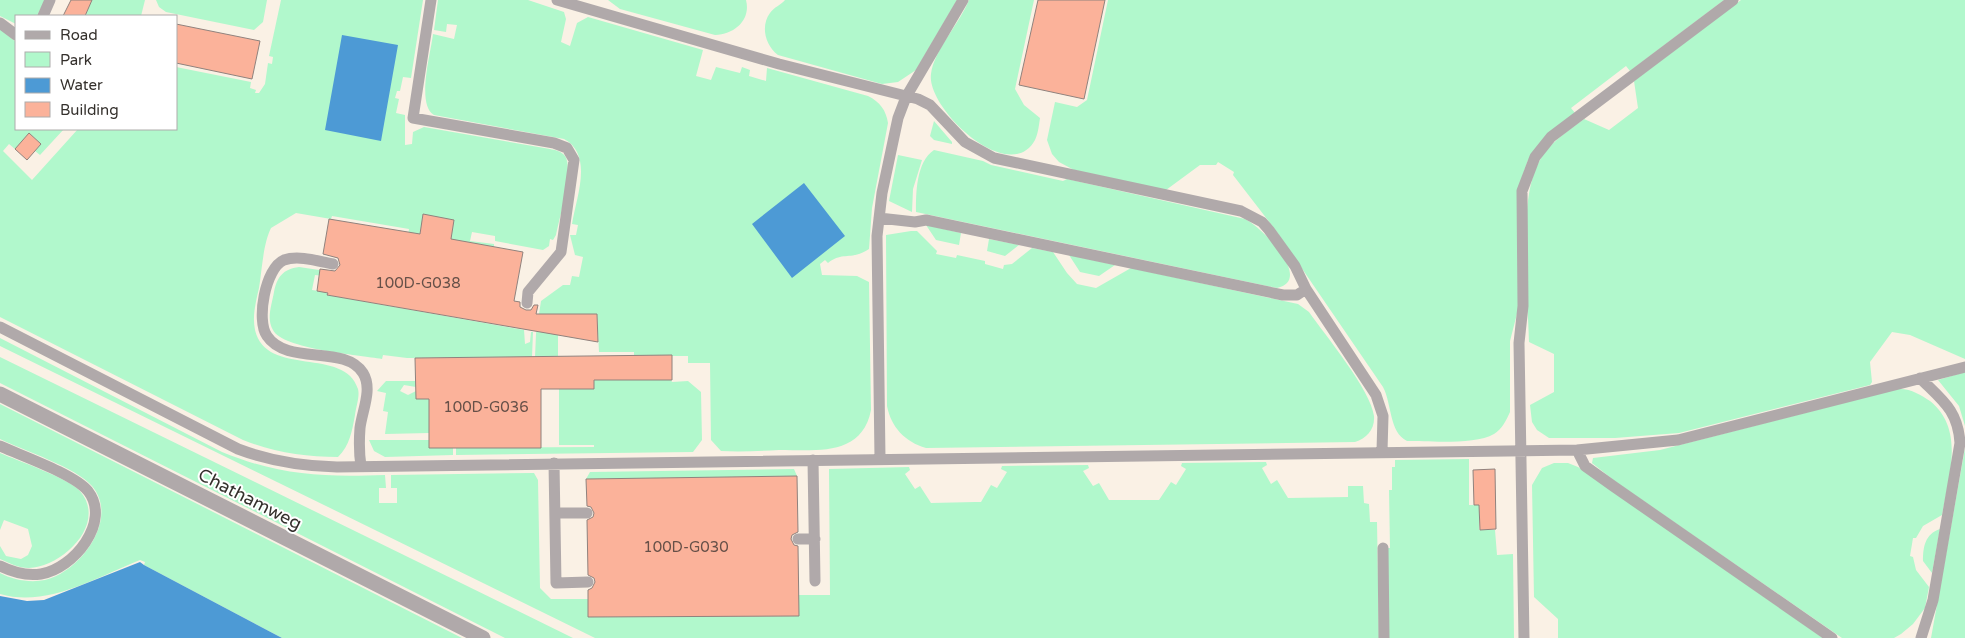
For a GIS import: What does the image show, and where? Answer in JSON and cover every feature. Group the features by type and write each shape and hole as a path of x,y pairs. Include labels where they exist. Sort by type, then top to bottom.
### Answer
{"street":[{"name":"Chathamweg","path":"0,394 483,638"}],"lane":[{"path":"43,15 50,0"},
{"path":"431,0 413,118 554,143 567,148 574,160 560,252 528,292 527,303"},
{"path":"557,0 590,4 779,64 930,105 965,142 994,158 1242,212 1252,216 1269,230 1295,266 1306,289 1380,402 1384,430 1382,451"},
{"path":"880,458 878,218 896,127 906,97 963,0"},
{"path":"1524,638 1520,343 1523,306 1521,205 1524,185 1530,167 1551,137 1733,0"},
{"path":"0,22 15,35"},
{"path":"878,218 915,222 926,220 1283,295 1297,295 1306,289"},
{"path":"333,264 300,258 284,260 278,264 268,281 262,321 267,337 276,345 288,350 350,362 362,372 367,387 359,444 360,466"},
{"path":"0,327 217,439 246,452 293,464 360,466 1521,449 1577,450 1678,440 1965,367"},
{"path":"1920,378 1951,409 1959,431 1960,443 1933,600 1921,638"},
{"path":"0,446 81,484 92,496 96,512 94,526 87,538 71,559 62,566 42,574 29,575 0,566"},
{"path":"1577,450 1585,466 1832,638"},
{"path":"813,460 816,581"},
{"path":"554,463 556,583 588,582"},
{"path":"555,513 587,513"},
{"path":"798,539 815,539"},
{"path":"1383,548 1384,638"}],"green space":[{"path":"0,0 45,0 38,15 15,15 15,24 0,16"},
{"path":"92,0 145,0 141,15 85,15"},
{"path":"156,0 267,0 263,22 254,30 166,12 159,7"},
{"path":"281,0 423,0 411,78 403,77 400,91 397,91 395,98 399,99 396,113 405,115 405,145 412,144 413,132 424,127 554,150 563,154 567,162 567,182 556,235 553,240 550,239 549,246 543,250 495,241 495,236 472,232 470,241 494,244 494,247 447,265 454,220 423,215 416,260 403,265 409,229 332,216 331,219 296,213 271,228 264,249 255,309 255,330 262,345 274,353 338,368 350,376 358,389 358,398 350,438 338,457 290,453 266,448 243,440 0,317 0,29 15,41 15,130 63,130 40,155 35,151 41,144 29,133 15,149 9,144 3,151 32,180 77,130 178,130 178,67 251,82 250,88 256,90 255,93 259,93 265,84 268,63 272,64 273,57 269,56"},
{"path":"438,0 528,0 564,12 566,19 561,42 570,46 577,23 588,17 703,50 696,76 711,80 716,67 740,73 742,67 750,70 749,76 766,81 767,68 868,96 879,104 886,114 888,123 872,208 869,249 857,255 838,257 828,263 825,260 820,264 822,275 857,276 869,282 871,410 866,425 858,436 835,448 822,450 721,451 711,440 710,363 688,363 688,356 634,356 634,352 599,352 597,314 558,314 558,356 535,357 541,301 563,285 570,285 572,276 579,277 583,257 575,255 570,235 576,235 578,225 572,224 581,178 581,166 573,146 564,139 434,115 426,101 425,90 433,34 454,39 457,25 447,24 446,32 434,30"},
{"path":"608,0 746,0 747,7 744,19 740,24 729,32 715,35 620,9"},
{"path":"785,0 957,0 916,70 898,82 882,84 778,55 773,51 765,34 765,23 772,11"},
{"path":"969,0 1034,0 1015,89 1024,105 1040,118 1035,140 1023,152 1007,154 989,149 971,137 941,105 933,89 931,74 933,65"},
{"path":"1108,0 1724,0 1630,71 1626,66 1571,108 1575,113 1528,160 1519,186 1519,306 1510,341 1510,412 1504,424 1494,434 1475,440 1439,442 1407,441 1401,437 1394,424 1383,387 1277,232 1233,175 1234,172 1218,162 1216,165 1200,165 1166,190 1074,170 1059,162 1052,154 1047,140 1055,102 1077,107 1087,100"},
{"path":"1741,0 1965,0 1965,359 1910,335 1892,332 1870,362 1872,382 1870,385 1679,433 1615,438 1549,438 1537,430 1532,422 1530,405 1554,392 1554,354 1529,342 1526,225 1532,180 1538,164 1552,144 1584,119 1609,130 1638,108 1634,81"},
{"path":"934,121 952,144 934,140 930,136"},
{"path":"934,150 1063,181 1067,179 1245,219 1272,242 1288,265 1290,275 1287,283 1277,288 916,212 920,170 928,155"},
{"path":"898,155 922,160 913,189 912,212 889,201"},
{"path":"926,225 961,233 959,245 936,240"},
{"path":"917,231 937,251 936,254 956,258 957,255 985,261 985,264 1003,269 1004,265 1012,264 1032,248 1053,252 1077,284 1096,288 1131,268 1298,304 1309,312 1365,392 1374,416 1372,429 1367,435 1355,442 926,448 918,445 900,433 892,421 887,406 886,235"},
{"path":"989,239 1019,245 1005,256 987,251"},
{"path":"1069,255 1115,265 1099,276 1080,272"},
{"path":"299,267 326,271 325,276 315,275 312,290 319,291 331,272 327,295 524,330 525,344 530,342 531,332 533,332 532,357 407,358 383,355 382,359 323,350 291,342 279,337 273,330 270,321 270,311 279,278 285,272"},
{"path":"0,338 222,452 243,460 302,473 342,476 385,475 386,488 379,488 379,503 397,503 397,488 391,488 391,475 534,473 538,480 540,588 551,599 588,599 588,617 799,616 798,595 830,595 829,469 909,467 910,470 905,474 915,489 920,486 931,503 981,502 991,485 997,488 1007,472 1001,469 1002,466 1088,465 1089,468 1083,471 1093,486 1099,483 1109,500 1159,500 1171,482 1176,485 1186,469 1181,466 1182,463 1266,462 1267,465 1262,468 1271,484 1277,480 1288,498 1348,497 1348,486 1363,486 1364,503 1369,504 1370,522 1377,522 1379,638 595,638 0,346"},
{"path":"0,357 573,638 505,638 0,383"},
{"path":"1965,372 1965,426 1959,406 1938,380"},
{"path":"591,380 688,381 701,392 702,440 693,452 456,455 456,448 594,447 594,445 559,445 559,389 594,389"},
{"path":"386,381 416,381 416,387 404,385 400,391 408,395 416,391 429,399 429,433 385,434 388,412 383,411 386,393 377,391"},
{"path":"1898,389 1919,394 1930,401 1941,412 1948,425 1952,454 1942,515 1923,526 1916,538 1913,538 1910,556 1913,557 1916,570 1929,587 1925,608 1913,624 1894,638 1842,638 1616,482 1592,463 1593,458 1660,450"},
{"path":"0,404 462,638 282,638 144,565 145,562 140,560 72,589 54,594 18,597 0,594 0,573 22,580 39,581 58,575 71,567 92,542 99,528 101,513 99,499 92,486 85,479 62,466 0,439"},
{"path":"369,440 429,440 429,448 453,448 453,455 385,457 374,451"},
{"path":"1965,448 1965,638 1931,638 1933,627"},
{"path":"0,453 42,470 74,486 80,491 87,504 88,517 85,530 77,542 67,552 42,566 25,568 0,559 0,546 6,556 21,559 28,555 32,546 28,529 4,520 0,530"},
{"path":"1469,459 1469,505 1495,505 1495,512 1479,513 1479,530 1495,530 1497,555 1513,554 1514,638 1389,638 1387,548 1390,548 1389,490 1392,490 1392,467 1395,467 1395,460"},
{"path":"1554,463 1568,463 1578,467 1823,638 1558,638 1558,619 1534,597 1532,485 1542,468"},
{"path":"794,469 797,476 586,479 590,472"},
{"path":"1940,529 1932,573 1923,561 1924,551 1928,538"}],"water":[{"path":"342,35 398,45 381,141 325,130"},
{"path":"804,183 845,236 792,278 752,224"},
{"path":"140,562 282,638 0,638 0,596 27,601 44,600"}],"building":[{"path":"71,0 92,0 85,15 64,15"},
{"path":"1038,0 1105,0 1084,99 1019,85"},
{"path":"178,24 260,41 252,79 178,63"},
{"path":"29,133 41,144 27,160 15,149"},
{"path":"423,214 454,220 451,239 523,252 514,301 520,302 520,307 526,310 531,310 534,305 538,305 536,314 597,314 598,342 327,295 328,293 317,291 320,269 335,271 340,265 338,258 323,254 329,219 420,234"},
{"path":"672,355 672,380 594,380 594,389 541,389 541,448 429,448 429,399 416,399 415,358"},
{"path":"1495,469 1496,529 1480,530 1479,505 1474,505 1473,470"},
{"path":"797,476 798,532 792,535 791,539 794,545 798,546 799,616 588,617 588,590 592,588 595,582 594,578 588,575 587,520 593,517 594,513 591,507 587,506 586,479"}]}
